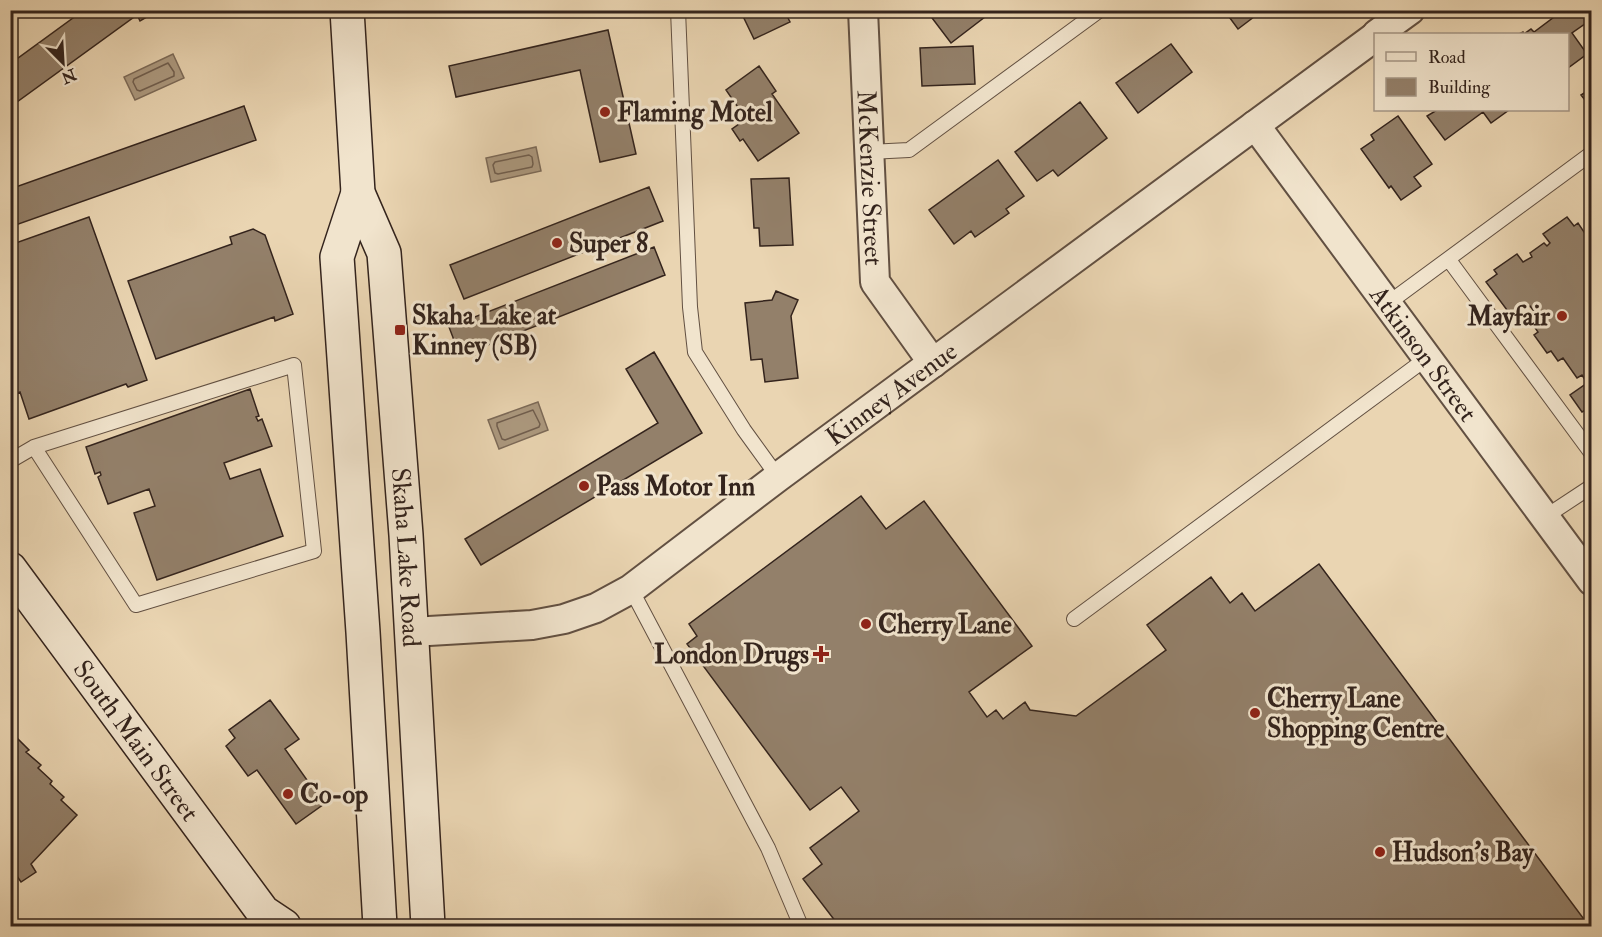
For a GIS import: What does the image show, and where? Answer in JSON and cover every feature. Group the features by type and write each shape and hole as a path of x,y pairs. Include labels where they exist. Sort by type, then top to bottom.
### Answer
{"main road":[{"name":"Skaha Lake Road","path":"347,10 358,193 384,253 412,632 428,927"},
{"name":"Skaha Lake Road","path":"358,193 337,257 363,632 380,927"},
{"name":"South Main Street","path":"10,569 272,922"},
{"name":"Kinney Avenue","path":"363,632 412,632"}],"street":[{"name":"McKenzie Street","path":"863,10 875,282 933,363"},
{"name":"Kinney Avenue","path":"1379,33 1410,10"},
{"name":"Kinney Avenue","path":"412,632 532,625 564,619 596,608 630,589 1374,36"},
{"name":"Atkinson Street","path":"1255,125 1592,580"}],"lane":[{"path":"678,10 690,307 695,352 744,430 778,477"},
{"path":"869,152 909,150 1100,10"},
{"path":"1387,304 1592,153"},
{"path":"1449,260 1592,454"},
{"path":"1074,619 1427,358"},
{"path":"10,461 34,447 294,365 315,551 136,605 34,447"},
{"path":"1545,517 1592,486"},
{"path":"630,589 768,848 801,927"}],"water":[{"path":"173,54 184,78 135,100 124,77"},
{"path":"536,147 541,171 491,182 486,158"},
{"path":"538,402 548,430 499,449 488,420"}],"building":[{"path":"84,10 129,10 134,17 10,107 10,64"},
{"path":"135,10 159,10 140,21"},
{"path":"740,10 784,10 790,22 754,39"},
{"path":"926,10 994,10 951,43"},
{"path":"1224,10 1263,10 1238,29"},
{"path":"1550,10 1581,10 1589,21 1572,33 1587,54 1569,67 1569,33 1525,33 1531,29 1534,32 1554,17"},
{"path":"608,30 636,154 600,162 580,70 456,97 449,66"},
{"path":"1171,44 1192,72 1138,113 1116,83"},
{"path":"973,46 975,84 922,86 920,48"},
{"path":"759,66 776,91 772,94 799,133 758,161 743,139 740,141 732,129 746,119 726,90"},
{"path":"1592,88 1592,109 1581,95"},
{"path":"1080,102 1107,138 1058,176 1053,170 1037,181 1015,152"},
{"path":"244,106 256,140 10,227 10,189"},
{"path":"1435,111 1508,111 1491,123 1483,112 1445,140 1427,116"},
{"path":"1398,116 1432,164 1414,177 1421,186 1401,200 1391,186 1389,188 1361,149 1374,140 1371,135"},
{"path":"998,160 1024,196 1006,209 1009,213 975,237 971,231 954,244 929,210"},
{"path":"789,178 793,245 760,246 759,228 754,228 751,179"},
{"name":"Super 8","path":"649,187 663,221 464,299 450,265"},
{"path":"89,217 147,380 128,387 126,384 29,419 20,392 10,396 10,245"},
{"name":"Mayfair","path":"1567,217 1574,226 1578,223 1588,238 1592,237 1592,412 1589,408 1582,412 1570,395 1587,383 1582,375 1577,378 1563,358 1558,361 1551,351 1547,353 1534,335 1538,332 1529,319 1536,314 1530,306 1513,318 1486,282 1497,274 1494,270 1517,254 1523,262 1532,257 1530,253 1544,243 1547,246 1550,243 1543,234"},
{"path":"253,229 265,235 293,314 275,321 274,317 156,359 128,281 232,244 230,237"},
{"name":"Super 8","path":"654,247 665,275 460,356 449,327"},
{"path":"776,291 798,300 791,316 798,378 765,382 762,359 751,360 745,303 772,300"},
{"name":"Pass Motor Inn","path":"654,352 702,433 481,565 465,539 658,423 626,369"},
{"path":"250,389 259,416 256,417 258,421 262,419 272,446 224,463 230,479 260,469 283,536 157,580 134,513 155,506 149,489 108,504 98,477 101,475 100,472 95,474 86,447"},
{"name":"Cherry Lane Shopping Centre","path":"861,496 886,529 924,501 1032,646 969,692 987,717 996,710 1003,719 1025,702 1030,710 1076,716 1166,650 1147,625 1211,577 1230,603 1242,593 1255,611 1319,564 1589,926 839,926 803,879 822,864 810,848 859,811 841,787 810,810 687,644 697,636 689,624"},
{"path":"270,700 299,739 285,749 324,804 296,824 257,770 248,776 226,746 235,738 229,730"},
{"path":"10,728 29,750 26,752 41,765 38,768 52,781 50,784 64,797 61,800 77,815 31,864 36,872 21,882 10,866"}],"place":[{"name":"Flaming Motel","path":"605,112"},
{"name":"Super 8","path":"557,243"},
{"name":"Mayfair","path":"1562,316"},
{"name":"Skaha Lake at Kinney (SB)","path":"400,330"},
{"name":"Pass Motor Inn","path":"584,486"},
{"name":"Cherry Lane","path":"866,624"},
{"name":"London Drugs","path":"821,654"},
{"name":"Cherry Lane Shopping Centre","path":"1255,713"},
{"name":"Co-op","path":"288,794"},
{"name":"Hudson's Bay","path":"1380,852"}]}
